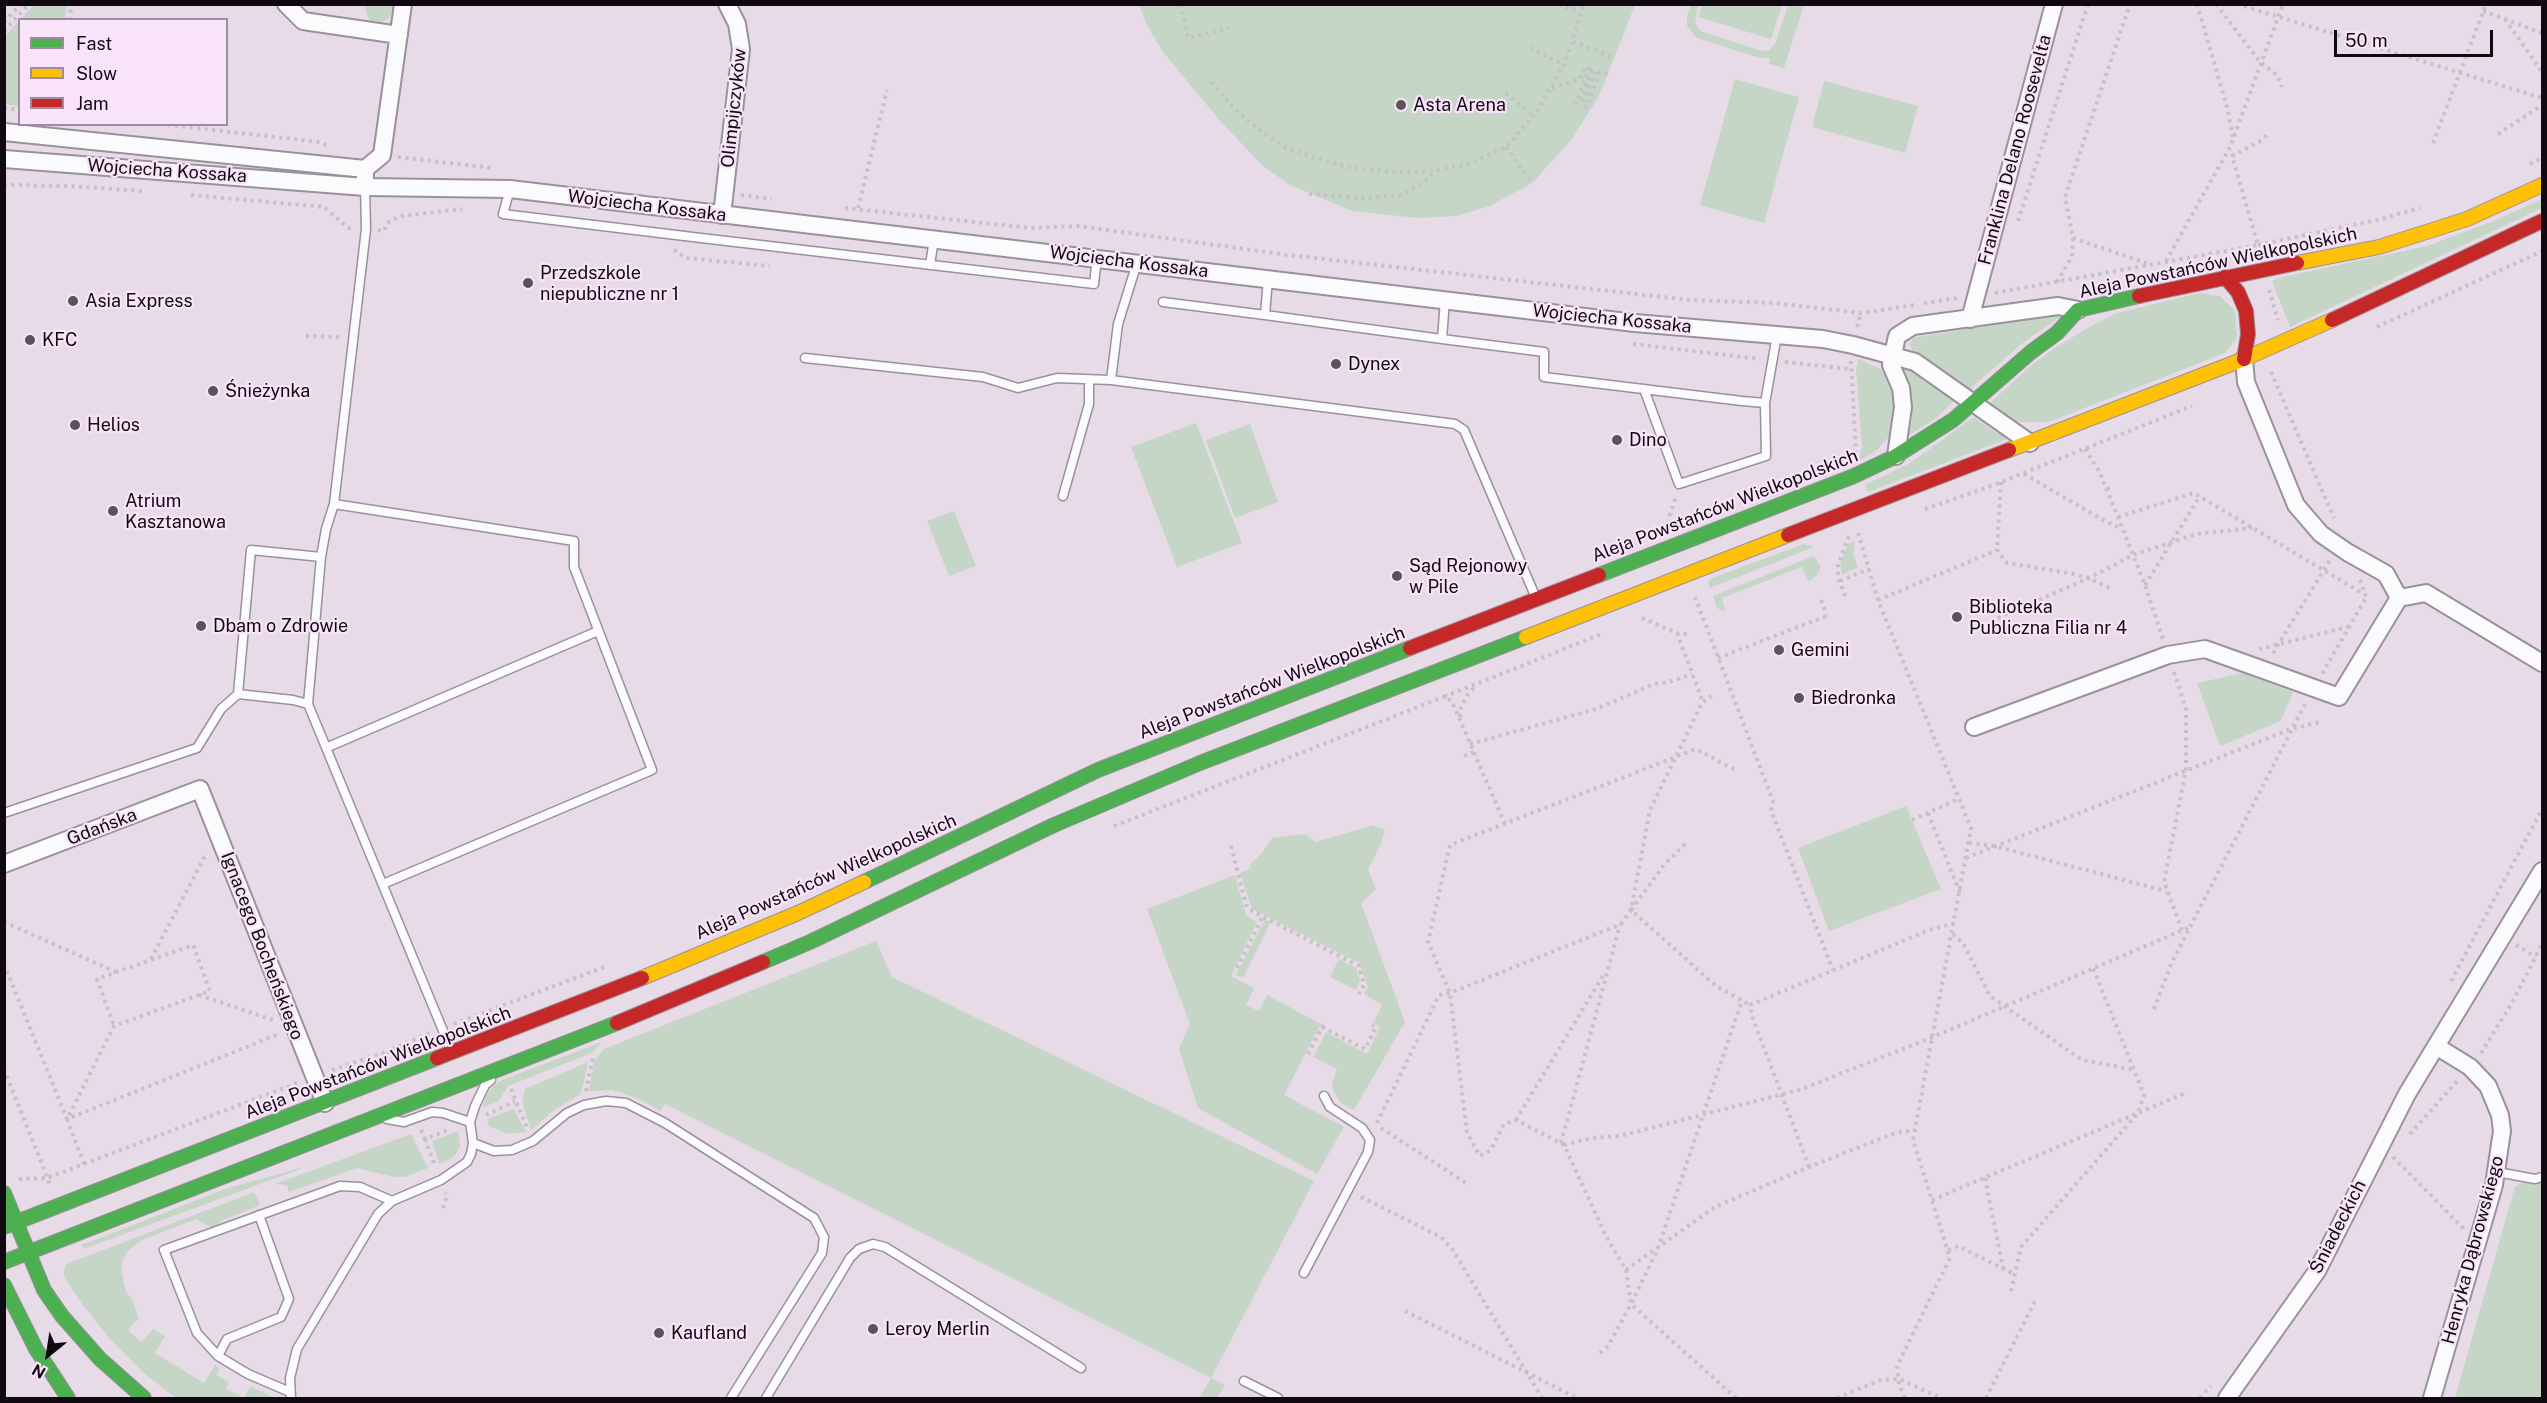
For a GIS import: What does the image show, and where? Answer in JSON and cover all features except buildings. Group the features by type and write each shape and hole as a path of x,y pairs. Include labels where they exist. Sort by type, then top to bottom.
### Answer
{"main road":[{"name":"Aleja Powstańców Wielkopolskich","path":"10,1225 618,988 798,913 1098,771 1854,476 1896,456 1953,420 2031,352 2057,333 2078,310 2420,236 2468,219 2542,185"},
{"path":"4,1262 660,1006 810,942 1054,825 1200,763 2244,359 2363,306 2542,221"},
{"path":"2225,277 2238,292 2246,311 2248,334 2244,359"},
{"path":"8,1187 10,1225 28,1252 44,1290 62,1316 100,1359 144,1398"},
{"path":"4,1285 36,1349 68,1398"}],"street":[{"path":"286,4 303,21 399,35"},
{"path":"365,187 365,169 382,155 403,4"},
{"name":"Olimpijczyków","path":"722,215 741,49 737,24 727,4"},
{"name":"Franklina Delano Roosevelta","path":"1970,319 2054,4"},
{"name":"Wojciecha Kossaka","path":"4,132 365,169"},
{"name":"Wojciecha Kossaka","path":"4,159 365,187 510,189 1706,330 1823,339 1914,362 2030,443"},
{"path":"1896,456 1903,397 1891,365 1897,336 1913,326 2058,306 2078,310"},
{"path":"2244,359 2246,382 2296,505 2321,534 2386,574 2399,598"},
{"path":"1974,727 2168,654 2205,649 2339,697 2399,598 2426,593 2542,663"},
{"name":"Ignacego Bocheńskiego","path":"201,789 325,1103"},
{"name":"Gdańska","path":"4,864 201,789"},
{"path":"2436,1046 2542,871"},
{"name":"Śniadeckich","path":"2227,1398 2317,1271 2379,1147 2436,1046"},
{"name":"Henryka Dąbrowskiego","path":"2432,1398 2497,1172 2502,1131 2495,1098 2488,1086 2470,1067 2436,1046"}],"lane":[{"path":"365,187 366,229 354,338 334,504 326,529 321,557 308,704 328,747 452,1053"},
{"path":"510,189 503,214 930,265 1094,284 1097,258"},
{"path":"930,265 934,239"},
{"path":"1111,380 1118,324 1137,263"},
{"path":"1265,315 1268,279"},
{"path":"1442,339 1445,300"},
{"path":"1163,302 1544,352 1544,377 1765,403"},
{"path":"1644,389 1679,484 1766,456 1765,403 1777,335"},
{"path":"805,358 983,377 1018,388 1057,378 1089,381 1111,380 1458,425 1464,430 1536,599"},
{"path":"1063,496 1089,404 1089,381"},
{"path":"334,504 574,541 573,567 652,770 383,884"},
{"path":"4,813 197,748 221,709 238,694 251,550 321,557"},
{"path":"328,747 598,631"},
{"path":"238,694 293,700 308,704"},
{"path":"392,1202 360,1187 345,1185 164,1250 197,1333 218,1356 290,1395 291,1370 301,1342 378,1214 392,1202 459,1170 470,1158 473,1143 470,1122 478,1098 485,1085 504,1067"},
{"path":"1304,1273 1368,1152 1370,1140 1362,1128 1330,1107 1324,1096"},
{"path":"473,1143 494,1151 519,1148 533,1141 567,1113 584,1105 606,1101 626,1103 665,1123 814,1218 824,1237 822,1253 731,1398"},
{"path":"374,1117 404,1122 432,1112 443,1113 470,1122"},
{"path":"2497,1172 2535,1179 2542,1177"},
{"path":"218,1356 227,1339 281,1317 289,1299 258,1215"},
{"path":"766,1398 850,1258 859,1249 873,1244 885,1247 1081,1368"},
{"path":"1244,1381 1278,1398"}],"path":[{"path":"4,22 21,4"},
{"path":"4,31 29,4"},
{"path":"1183,4 1188,38 1228,28"},
{"path":"1558,4 1580,13"},
{"path":"1211,82 1236,110 1285,147 1315,158 1352,168 1406,172 1437,170 1468,164 1506,147 1534,116 1564,65 1584,4"},
{"path":"2016,226 2088,4"},
{"path":"2057,282 2072,256 2073,238 2065,197 2130,4"},
{"path":"2197,4 2228,107 2233,138"},
{"path":"2216,4 2260,62 2277,75 2282,87"},
{"path":"2237,4 2542,98"},
{"path":"2165,262 2227,153 2283,4"},
{"path":"2433,143 2486,4"},
{"path":"2483,11 2542,33"},
{"path":"2505,19 2542,72"},
{"path":"1573,42 1615,58"},
{"path":"1530,48 1564,65"},
{"path":"1551,89 1580,79 1585,67 1589,69 1576,103 1579,104 1592,70 1596,71 1583,105 1587,107 1600,72 1609,74"},
{"path":"858,208 887,90"},
{"path":"1506,93 1534,116"},
{"path":"2498,134 2542,105"},
{"path":"178,126 320,142 332,147"},
{"path":"2232,156 2259,142 2268,134"},
{"path":"1506,147 1532,183"},
{"path":"839,208 858,208 1030,228 1078,226 1288,255 1690,300 1774,303 1861,313 1977,296 2258,245 2232,156 2227,153"},
{"path":"382,155 500,169"},
{"path":"1309,194 1365,198 1402,195 1423,183 1437,170"},
{"path":"4,185 145,191"},
{"path":"189,194 324,207 348,228"},
{"path":"725,195 781,200"},
{"path":"2073,238 2150,265"},
{"path":"1997,283 1998,292"},
{"path":"306,336 354,338"},
{"path":"2271,372 2334,518 2342,540 2342,549 2367,596"},
{"path":"2085,449 2107,489 2145,585 2186,709 2186,769 2164,882 2182,930"},
{"path":"2024,473 2103,520 2123,529"},
{"path":"2001,482 1997,550 2007,563 2089,578 2113,590"},
{"path":"1676,531 1670,515 1679,484"},
{"path":"2107,489 2112,487"},
{"path":"2118,518 2194,493 2367,596"},
{"path":"2145,585 2200,496"},
{"path":"1991,621 2089,578 2133,555 2196,534 2253,528"},
{"path":"1858,533 1878,600 1971,828 1913,1140 1950,1258 1898,1366 1899,1379 1905,1398"},
{"path":"1845,596 1839,581 1838,565 1849,536"},
{"path":"2265,670 2278,644 2324,570 2342,549"},
{"path":"1878,600 1997,550"},
{"path":"1839,581 1869,569"},
{"path":"2154,1009 2171,964 2291,729 2367,596"},
{"path":"1695,597 1773,801 1771,811 1833,970"},
{"path":"1718,658 1828,615 1821,600"},
{"path":"1642,618 1677,633 1688,634"},
{"path":"2250,651 2349,627"},
{"path":"1677,633 1703,702"},
{"path":"1470,744 1596,709 1654,684 1669,682 1692,674"},
{"path":"1460,719 1461,706 1479,682"},
{"path":"1446,696 1453,704 1460,719 1505,824"},
{"path":"1631,909 1650,810 1703,702 1711,696"},
{"path":"1966,858 2186,769 2291,729 2320,722"},
{"path":"1608,969 1516,1120 1504,1124 1491,1150 1480,1156 1467,1133 1450,993 1428,942 1450,845 1696,749 1737,771"},
{"path":"1464,756 1474,752"},
{"path":"1912,820 1959,799"},
{"path":"2481,924 2542,809"},
{"path":"1928,813 1960,893"},
{"path":"151,960 217,832"},
{"path":"1563,1144 1621,924 1664,865 1685,843"},
{"path":"1969,843 1996,847 2166,892"},
{"path":"1231,846 1246,905 1262,918 1359,966 1364,985 1359,994"},
{"path":"1631,909 1716,986 1750,1005 1752,1016 1809,1167"},
{"path":"1237,968 1262,918"},
{"path":"4,922 117,972"},
{"path":"1750,1005 1929,930 1955,923"},
{"path":"1376,1125 1439,994 1450,993 1621,924"},
{"path":"1563,1144 1592,1138 1620,1136 1802,1089 1933,1037 2192,926"},
{"path":"1953,934 1963,943 1990,996 2082,1060 2135,1070"},
{"path":"2481,1054 2512,1003 2542,944"},
{"path":"67,1119 114,1026 210,991 193,945 97,980 114,1026"},
{"path":"4,964 84,1164"},
{"path":"2011,1291 2021,1247 2138,1113 2144,1095 2093,968"},
{"path":"199,995 294,1027"},
{"path":"1600,1353 1608,1346 1631,1304 1658,1247 1742,1000"},
{"path":"1308,1054 1325,1022"},
{"path":"1322,1027 1365,1049 1376,1028 1372,1025"},
{"path":"67,1119 294,1027"},
{"path":"8,1187 47,1178 314,1076 388,1051"},
{"path":"584,1105 593,1056"},
{"path":"4,1069 58,1206"},
{"path":"1932,1200 2188,1092"},
{"path":"1368,1120 1466,1183"},
{"path":"1516,1120 1563,1144 1605,1234 1626,1270 1631,1304 1736,1398"},
{"path":"1626,1270 1715,1207 1895,1133 1915,1130"},
{"path":"2379,1147 2392,1156 2478,1241"},
{"path":"1985,1178 2003,1268"},
{"path":"1347,1190 1441,1237 1454,1250 1542,1398"},
{"path":"1948,1250 1958,1246 2016,1275"},
{"path":"1986,1398 2036,1299"},
{"path":"1405,1311 1577,1398"},
{"path":"1837,1398 1881,1380 1899,1379 1941,1398"}],"green space":[{"name":"Asta Arena","path":"1139,4 1635,5 1599,96 1572,139 1532,183 1490,206 1456,216 1418,218 1352,211 1290,185 1263,166 1221,122 1163,52 1147,25"},
{"path":"1702,4 1782,5 1771,39 1698,17"},
{"path":"34,5 67,5 65,18 22,18"},
{"path":"365,5 393,5 391,16 382,22 371,21 367,16"},
{"path":"1690,5 1698,5 1695,22 1700,31 1762,51 1769,50 1775,44 1788,5 1804,5 1784,68 1769,64 1770,58 1760,58 1697,38 1687,26"},
{"path":"18,22 18,106 5,104 4,37"},
{"path":"1735,79 1799,97 1764,223 1700,205"},
{"path":"1824,81 1918,106 1905,153 1812,127"},
{"path":"2542,199 2542,208 2290,327 2272,281 2427,246 2491,222"},
{"path":"2200,293 2220,296 2235,311 2237,338 2225,353 2049,422 2018,422 2008,418 1989,404 2034,363 2093,325 2117,313"},
{"path":"2056,314 2060,317 2020,345 1970,389 1912,350 1910,345 1912,338"},
{"path":"1859,359 1884,371 1891,381 1897,405 1891,432 1887,439 1876,451 1859,461 1862,446 1856,369"},
{"path":"1903,365 1954,401 1936,418 1908,436 1912,419 1912,401 1909,383 1901,366"},
{"path":"1974,417 1995,432 2007,436 2007,439 1868,492 1865,485 1910,463"},
{"path":"1196,423 1242,543 1177,567 1131,447"},
{"path":"1250,424 1278,502 1235,518 1206,440"},
{"path":"954,511 976,566 949,576 927,521"},
{"path":"1855,541 1853,554 1858,567 1842,575 1840,565 1843,556 1849,543"},
{"path":"1804,544 1814,547 1710,588 1708,582 1712,578"},
{"path":"1814,556 1821,567 1811,580 1808,581 1802,567 1722,598 1725,612 1717,608 1713,596"},
{"path":"2243,673 2293,692 2281,721 2220,746 2197,683"},
{"path":"1906,806 1941,889 1829,931 1798,848"},
{"path":"1373,825 1385,830 1380,846 1368,869 1376,890 1361,903 1405,1022 1354,1110 1341,1103 1333,1091 1332,1083 1337,1069 1313,1057 1326,1032 1367,1054 1380,1027 1373,1023 1382,1005 1364,994 1368,988 1359,963 1252,909 1240,873 1251,868 1250,864 1262,853 1272,838 1304,834 1316,842"},
{"path":"1235,875 1246,915 1257,922 1231,976 1254,988 1246,1005 1259,1011 1267,995 1321,1024 1284,1095 1344,1127 1317,1174 1198,1108 1179,1049 1190,1024 1147,909"},
{"path":"1265,919 1271,922 1243,978 1236,975"},
{"path":"876,941 892,977 1314,1181 1211,1378 665,1104 661,1111 636,1098 613,1090 589,1091 594,1061 604,1049"},
{"path":"1339,959 1356,968 1360,981 1356,990 1330,977"},
{"path":"602,1042 592,1053 508,1086 499,1101 483,1107 486,1095 502,1080"},
{"path":"588,1062 581,1094 554,1110 531,1130 522,1102 525,1089"},
{"path":"514,1109 526,1132 508,1134 489,1126 487,1119"},
{"path":"458,1131 460,1146 456,1154 439,1164 432,1141"},
{"path":"411,1134 428,1168 405,1177 394,1177 357,1168 289,1192 287,1185 275,1184"},
{"path":"311,1165 84,1249 82,1245 225,1189"},
{"path":"2542,1173 2542,1398 2455,1398 2515,1186"},
{"path":"254,1192 260,1205 221,1221 219,1225 212,1228 196,1219 140,1241 127,1252 121,1270 126,1292 139,1318 128,1330 141,1342 153,1329 165,1336 155,1353 204,1383 215,1365 220,1368 216,1375 229,1382 226,1389 244,1398 176,1398 146,1375 111,1340 64,1277 66,1265"},
{"path":"1211,1378 1225,1385 1217,1398 1199,1398"},
{"path":"250,1386 275,1398 244,1398"}],"traffic: fast":[{"path":"1599,575 1854,476 1896,456 1953,420 2031,352 2057,333 2078,310 2139,296"},
{"path":"763,962 810,942 1054,825 1200,763 1526,637"},
{"path":"864,882 1098,770 1410,648"},
{"path":"4,1262 617,1023"},
{"path":"4,1227 437,1058"},
{"path":"4,1193 44,1290 62,1316 100,1359 144,1398"},
{"path":"4,1285 36,1349 68,1398"}],"traffic: slow":[{"path":"2297,263 2379,247 2467,219 2542,185"},
{"path":"2009,450 2244,359 2332,320"},
{"path":"1526,637 1788,535"},
{"path":"642,978 798,913 864,882"}],"traffic: jam":[{"path":"2332,320 2542,221"},
{"path":"2139,296 2297,263"},
{"path":"2225,277 2238,292 2246,311 2248,334 2244,359"},
{"path":"1788,535 2009,450"},
{"path":"1410,648 1599,575"},
{"path":"617,1023 763,962"},
{"path":"437,1058 642,978"}],"place":[{"name":"Asta Arena","path":"1401,105"},
{"name":"Przedszkole niepubliczne nr 1","path":"528,283"},
{"name":"Asia Express","path":"73,301"},
{"name":"KFC","path":"30,340"},
{"name":"Dynex","path":"1336,364"},
{"name":"Śnieżynka","path":"213,391"},
{"name":"Helios","path":"75,425"},
{"name":"Dino","path":"1617,440"},
{"name":"Atrium Kasztanowa","path":"113,511"},
{"name":"Sąd Rejonowy w Pile","path":"1397,576"},
{"name":"Biblioteka Publiczna Filia nr 4","path":"1957,617"},
{"name":"Dbam o Zdrowie","path":"201,626"},
{"name":"Gemini","path":"1779,650"},
{"name":"Biedronka","path":"1799,698"},
{"name":"Leroy Merlin","path":"873,1329"},
{"name":"Kaufland","path":"659,1333"}]}
